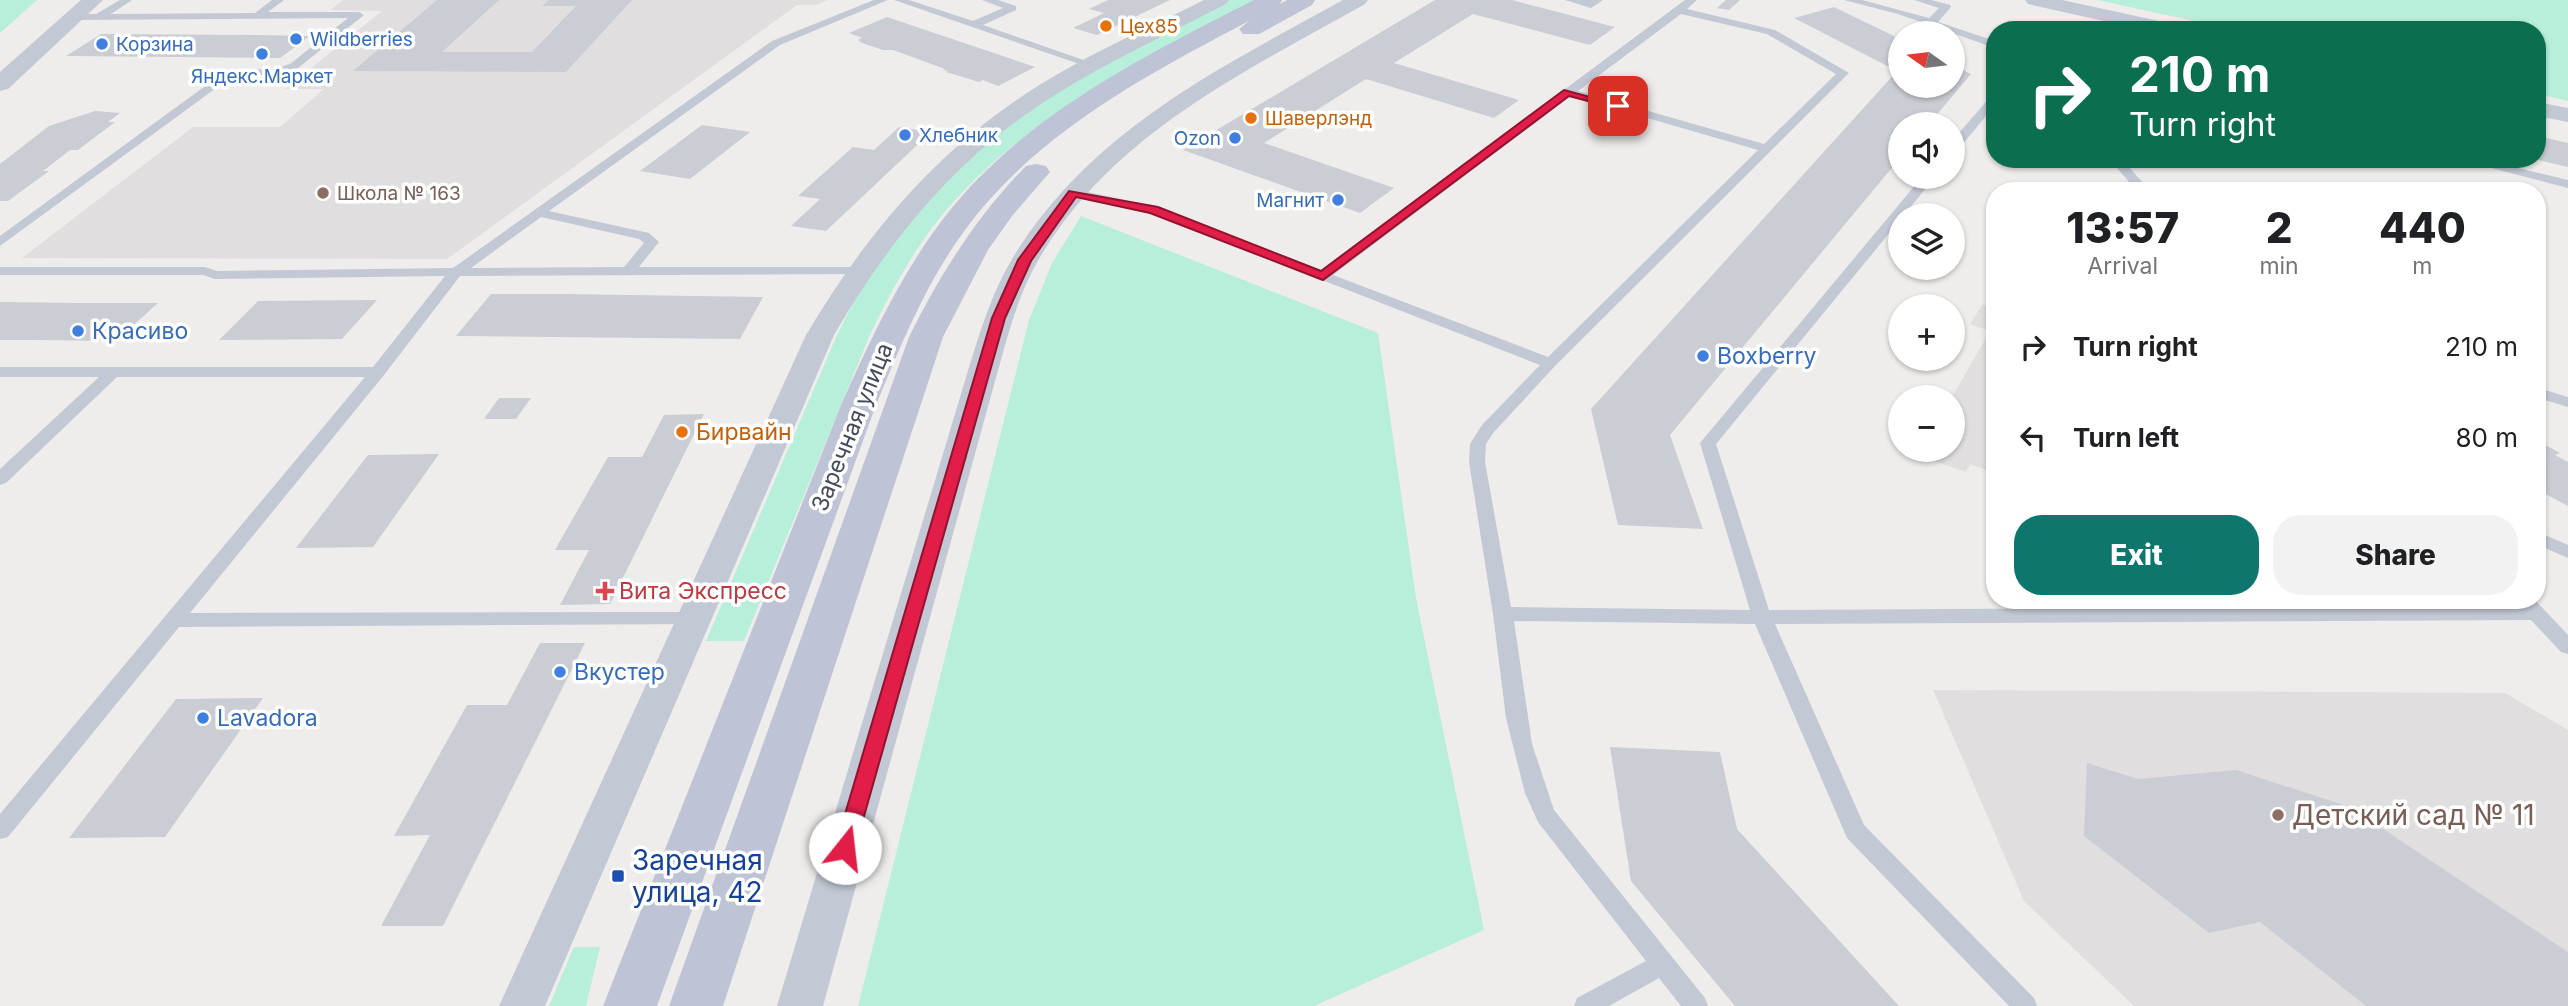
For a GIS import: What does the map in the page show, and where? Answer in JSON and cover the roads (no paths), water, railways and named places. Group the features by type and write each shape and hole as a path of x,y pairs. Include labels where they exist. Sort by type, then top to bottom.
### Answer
{"street":[{"path":"522,1006 820,335 858,271 915,198 955,160 1020,110 1092,65 1219,0"},
{"name":"Заречная улица","path":"630,1006 844,445 911,290 935,250 984,188 1053,127 1139,71 1271,0"},
{"name":"Заречная улица","path":"696,1006 926,337 947,291 970,253 1016,192 1081,132 1163,77 1304,0"},
{"path":"800,1006 998,318 1025,260 1073,193 1095,168 1161,115 1358,0"},
{"path":"2035,0 2132,21"},
{"path":"0,84 74,17 95,9"},
{"path":"2546,111 2568,115"}],"lane":[{"path":"95,9 127,0"},
{"path":"259,14 279,0"},
{"path":"0,830 378,372 456,272 776,43 883,0"},
{"path":"899,0 1092,65"},
{"path":"974,25 1013,8 987,0"},
{"path":"1570,0 1591,5 1598,0"},
{"path":"1323,276 1692,0"},
{"path":"1849,0 1929,21"},
{"path":"1901,12 1917,0 1946,6 1933,21"},
{"path":"0,242 231,72 274,72 294,66 359,15 259,14 234,18 95,9"},
{"path":"1679,10 1771,32 1843,73 1550,363 1488,429 1478,444 1477,462 1525,764 1533,790 1546,816 1696,1006"},
{"path":"1965,34 1986,42"},
{"path":"1567,92 1768,149"},
{"path":"1965,134 1986,109"},
{"path":"2123,168 2136,182"},
{"path":"2501,168 2568,184"},
{"path":"1919,189 1708,443 1762,617 1855,831 2025,1006"},
{"path":"1073,193 1154,210 1550,363"},
{"path":"539,213 645,236 652,242 628,272"},
{"path":"0,271 205,271 215,275 858,271"},
{"path":"0,372 378,372"},
{"path":"0,479 113,373"},
{"path":"2546,395 2568,402"},
{"path":"2546,541 2568,552"},
{"path":"1503,614 1762,617 2321,609"},
{"path":"2533,609 2568,647"},
{"path":"173,620 695,619"},
{"path":"1586,1006 1663,964"}],"place":[{"name":"Цех85","path":"1106,26"},
{"name":"Wildberries","path":"296,39"},
{"name":"Корзина","path":"102,44"},
{"name":"Яндекс.Маркет","path":"262,54"},
{"name":"Шаверлэнд","path":"1251,118"},
{"name":"Хлебник","path":"905,135"},
{"name":"Ozon","path":"1235,138"},
{"name":"Школа № 163","path":"323,193"},
{"name":"Магнит","path":"1338,200"},
{"name":"Красиво","path":"78,331"},
{"name":"Boxberry","path":"1703,356"},
{"name":"Бирвайн","path":"682,432"},
{"name":"Вита Экспресс","path":"605,591"},
{"name":"Вкустер","path":"560,672"},
{"name":"Lavadora","path":"203,718"},
{"name":"Детский сад № 11","path":"2278,815"},
{"name":"Заречная улица, 42","path":"618,876"}]}
